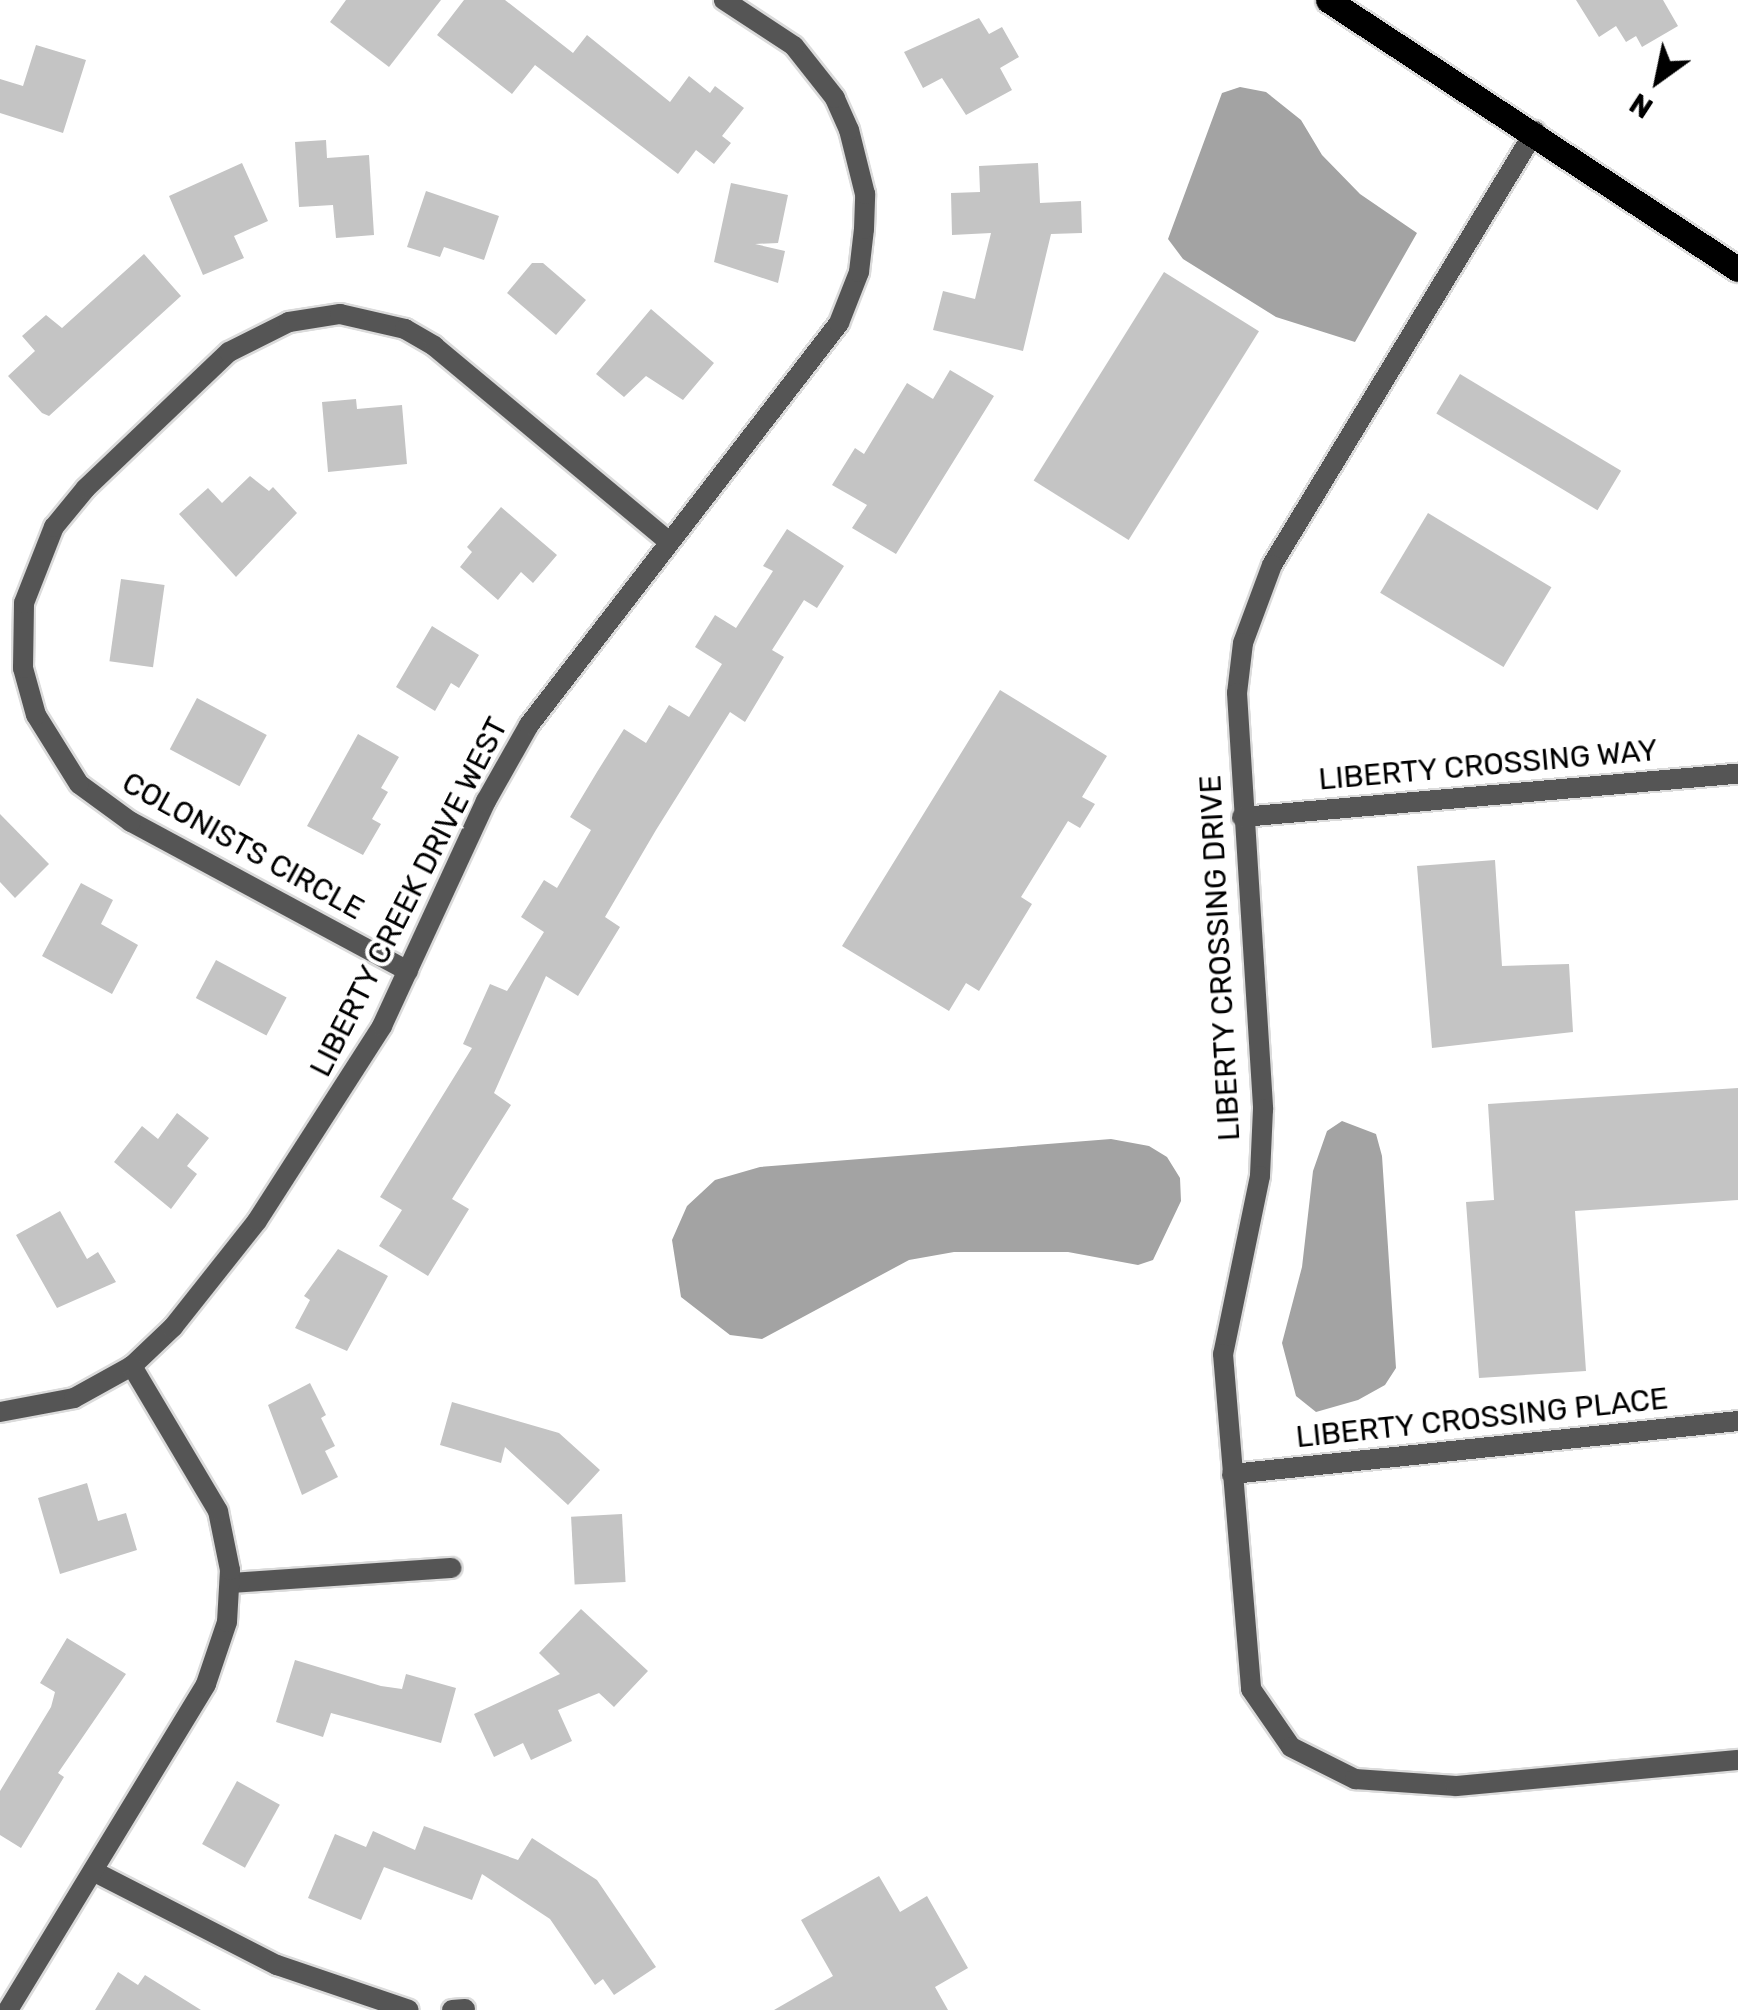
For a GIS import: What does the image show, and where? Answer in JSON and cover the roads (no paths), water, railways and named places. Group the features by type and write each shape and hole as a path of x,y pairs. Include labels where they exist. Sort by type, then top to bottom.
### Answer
{"main road":[{"path":"1328,0 1535,132 1738,269"}],"street":[{"name":"LIBERTY CREEK DRIVE WEST","path":"0,1412 74,1398 132,1366 172,1327 296,1168 408,971 520,740 669,542 832,336 856,283 864,228 859,162 835,98 794,46 724,0"},
{"name":"LIBERTY CROSSING DRIVE","path":"1535,132 1265,579 1243,644 1237,693 1242,817 1263,1109 1260,1176 1222,1354 1251,1689 1290,1747 1322,1767 1355,1779 1456,1786 1738,1760"},
{"name":"COLONISTS CIRCLE","path":"408,971 132,822 68,771 36,714 22,652 24,602 54,528 86,488 229,352 273,328 340,314 404,329 434,346 669,542"},
{"name":"LIBERTY CROSSING WAY","path":"1242,817 1738,774"},
{"path":"8,2010 206,1684 224,1636 230,1583 218,1511 132,1366"},
{"name":"LIBERTY CROSSING PLACE","path":"1232,1474 1738,1422"},
{"path":"230,1583 451,1568"},
{"path":"92,1872 292,1972 410,2010"}]}
